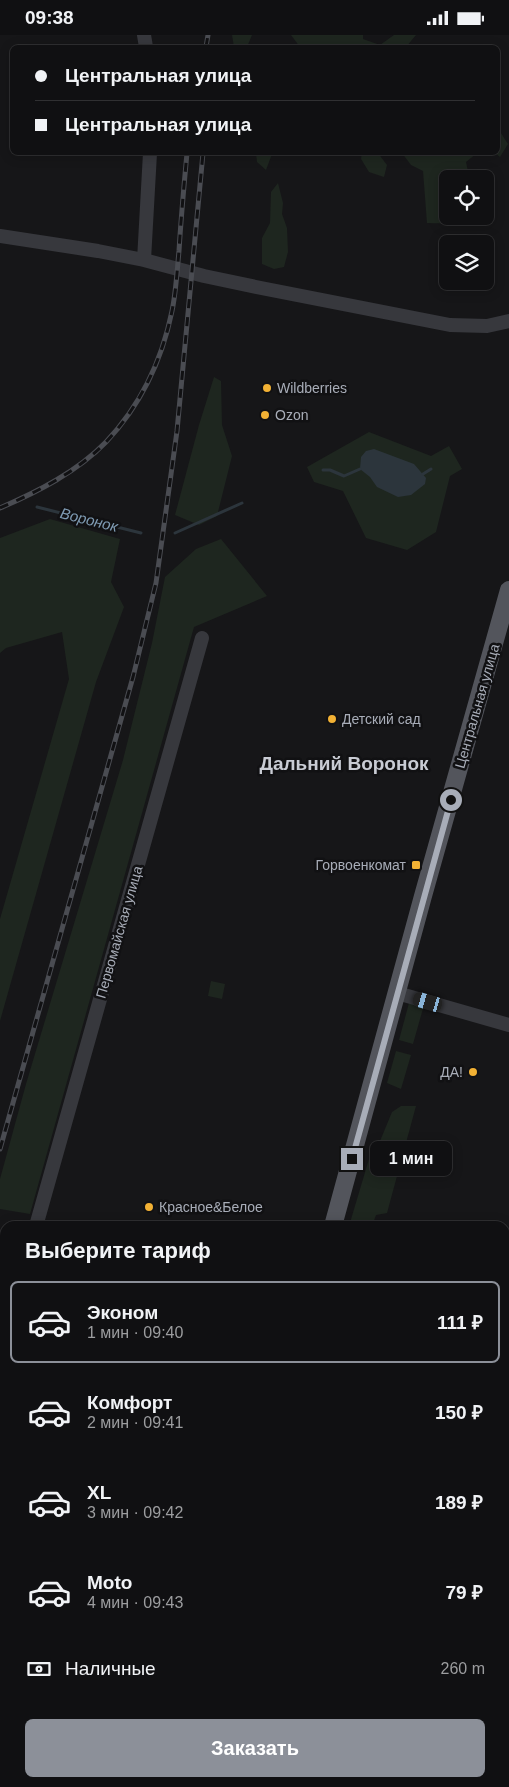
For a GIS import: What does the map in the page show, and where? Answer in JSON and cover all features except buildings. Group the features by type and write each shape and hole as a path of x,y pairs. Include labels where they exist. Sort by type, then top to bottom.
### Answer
{"main road":[{"name":"Центральная улица","path":"334,1221 509,590"}],"street":[{"path":"144,260 150,155"},
{"path":"0,236 144,260 204,276 450,325 475,327 509,321"},
{"name":"Первомайская улица","path":"37,1221 202,638"},
{"path":"397,993 509,1025"}],"shaded area":[{"path":"232,35 252,35 248,45 234,45"},
{"path":"291,35 363,35 363,39 380,45 298,45"},
{"path":"394,35 416,35 408,45 380,45"},
{"path":"500,132 508,144 500,157 498,155 500,155"},
{"path":"256,155 272,155 266,170 257,162"},
{"path":"362,155 380,155 387,165 384,177 369,172 361,159"},
{"path":"404,155 475,155 466,162 468,170 439,170 439,223 427,223 423,171 411,165"},
{"path":"278,183 283,203 282,214 287,228 288,252 284,267 274,269 262,264 262,238 270,223 271,192"},
{"path":"214,377 221,381 222,425 232,456 217,516 199,525 175,515"},
{"path":"369,432 431,456 449,446 462,469 450,476 436,532 407,550 366,538 343,491 314,482 307,467"},
{"path":"374,449 414,464 426,478 425,484 411,495 398,497 377,487 370,477 360,469 361,457 366,451"},
{"path":"50,519 120,539 111,582 124,607 96,682 0,1021 0,919 69,679 62,632 6,648 0,653 0,538"},
{"path":"221,539 267,596 194,627 30,1214 0,1209 0,1179 26,1084 123,760 152,643 165,577 196,549"},
{"path":"211,981 225,984 222,999 208,996"},
{"path":"409,1003 424,1005 413,1044 399,1040"},
{"path":"396,1051 411,1055 401,1089 387,1083"},
{"path":"401,1106 416,1106 387,1213 376,1215 374,1221 350,1221 369,1159 373,1158 392,1112"}],"waterway":[{"name":"Воронок","path":"323,470 330,470 344,476 360,469"},
{"name":"Воронок","path":"423,474 431,469"},
{"name":"Воронок","path":"175,533 242,503"},
{"name":"Воронок","path":"37,507 141,533"}],"railway":[{"path":"206,45 208,35"},
{"path":"0,508 56,480 95,453 118,428 139,398 148,381 168,329 173,304 187,155"},
{"path":"0,1149 133,677 156,583 177,431 203,155"}],"place":[{"name":"Wildberries","path":"267,388"},
{"name":"Ozon","path":"265,415"},
{"name":"Детский сад","path":"332,719"},
{"name":"Горвоенкомат","path":"416,865"},
{"name":"ДА!","path":"473,1072"},
{"name":"Красное&Белое","path":"149,1207"}],"district":[{"name":"Дальний Воронок","path":"344,763"}],"route":[{"path":"352,1159 451,800"}]}
